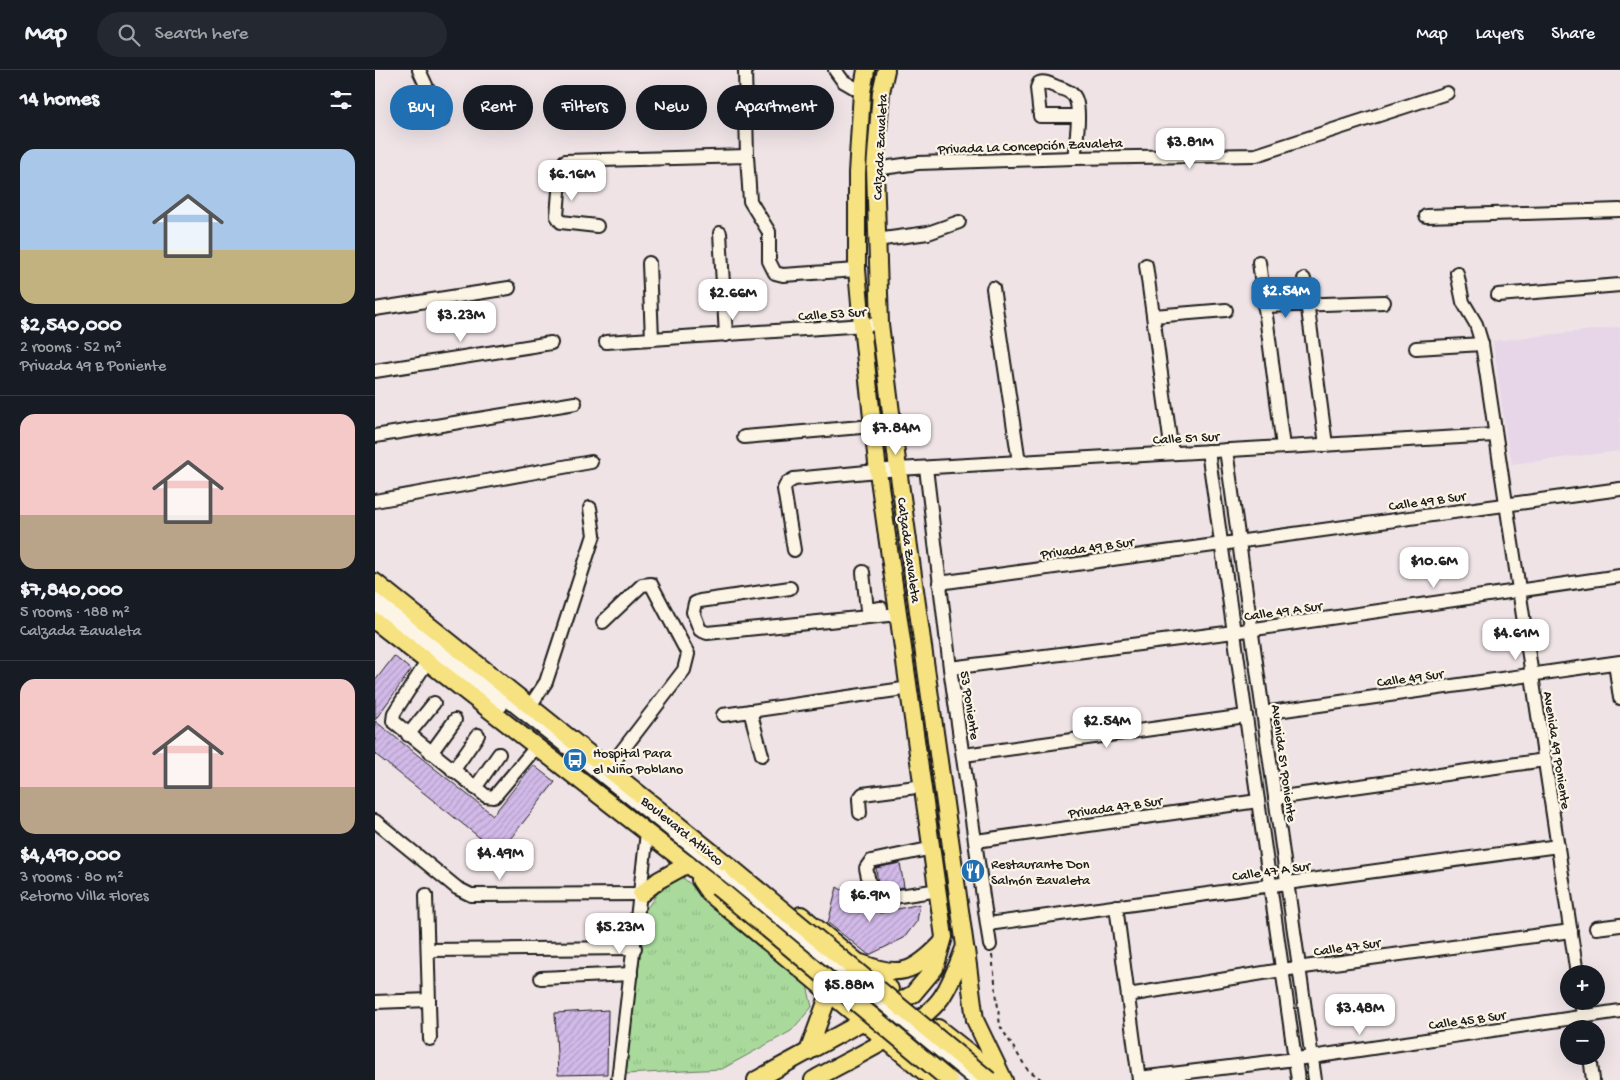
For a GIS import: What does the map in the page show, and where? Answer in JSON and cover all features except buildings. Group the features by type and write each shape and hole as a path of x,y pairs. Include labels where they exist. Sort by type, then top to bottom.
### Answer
{"main road":[{"name":"Calzada Zavaleta","path":"756,1080 904,1001 919,989 930,976 938,960 943,943 944,923 878,472 861,326 857,270 857,173 862,92 866,70"},
{"name":"Calzada Zavaleta","path":"886,70 881,92 875,169 880,324 898,469 975,1020 1004,1080"},
{"name":"Boulevard Atlixco","path":"375,582 698,842 725,878 949,1080"},
{"name":"Boulevard Atlixco","path":"375,621 688,864 725,878 989,1080"},
{"path":"698,842 725,854 861,963 904,1001 1004,1080"},
{"path":"641,894 659,880 688,864 709,893 929,1076"},
{"path":"861,963 891,972 905,971 925,961 943,943"},
{"path":"813,1080 923,1016 940,999 951,980 965,946"},
{"path":"829,994 842,995 852,992 861,979 861,963"},
{"path":"808,1052 829,994"},
{"path":"929,1076 932,1052 951,1038"}],"street":[{"path":"419,70 426,85"},
{"path":"745,70 750,201 769,232 769,261 775,273 783,275 857,270"},
{"path":"835,70 843,82 862,92"},
{"name":"Privada La Concepción Zavaleta","path":"875,169 918,163 1256,155 1447,93"},
{"path":"1074,158 1077,116"},
{"path":"597,226 561,222 557,216 561,167 565,161 747,156"},
{"path":"1426,216 1620,210"},
{"path":"876,240 928,233 959,222"},
{"path":"720,233 726,335"},
{"path":"1259,262 1283,447"},
{"path":"649,263 652,339"},
{"path":"1146,265 1173,453"},
{"name":"Avenida 49 Poniente","path":"1457,273 1463,302 1476,324 1482,344 1576,965"},
{"path":"1304,279 1327,445"},
{"path":"1499,295 1620,285"},
{"path":"375,309 509,288"},
{"path":"993,288 1019,462"},
{"path":"1264,306 1384,302"},
{"path":"1154,316 1226,310"},
{"name":"Calle 53 Sur","path":"606,342 880,324"},
{"path":"375,371 551,342"},
{"path":"1417,348 1482,344"},
{"path":"375,436 575,403"},
{"path":"744,437 873,426"},
{"name":"Calle 51 Sur","path":"794,550 784,490 787,483 793,479 898,469 1495,435"},
{"name":"Avenida 51 Poniente","path":"1226,450 1315,1080"},
{"path":"1208,451 1298,1080"},
{"path":"375,501 591,462"},
{"name":"53 Poniente","path":"926,468 950,668 990,945"},
{"name":"Calle 49 B Sur","path":"1239,542 1620,489"},
{"path":"530,706 546,682 594,535 590,508"},
{"name":"Privada 49 B Sur","path":"939,583 1239,542"},
{"path":"863,572 868,614"},
{"name":"Calle 49 A Sur","path":"950,668 1251,630 1620,576"},
{"path":"603,622 641,585 651,584 688,654 684,670 608,769"},
{"path":"791,588 700,601 695,603 693,612 700,630 707,633 898,610"},
{"path":"375,595 975,1080"},
{"path":"375,608 725,878 962,1080"},
{"path":"427,662 392,717 395,724 475,788 486,796 494,797 536,747"},
{"path":"1617,663 1620,698"},
{"name":"Calle 49 Sur","path":"1263,713 1617,663"},
{"path":"723,715 910,688"},
{"path":"408,735 434,703"},
{"path":"750,711 762,755"},
{"path":"964,755 1246,716"},
{"path":"431,753 455,720"},
{"path":"453,770 479,734"},
{"path":"475,788 499,754"},
{"path":"1275,798 1545,760"},
{"path":"860,813 859,799 863,794 924,786"},
{"name":"Privada 47 B Sur","path":"976,841 1258,801"},
{"path":"375,821 457,888 471,894 641,894"},
{"path":"618,1080 647,833"},
{"name":"Calle 47 A Sur","path":"988,924 1558,846"},
{"path":"933,848 871,861 866,868 872,898 875,900 939,890"},
{"path":"426,895 430,1039"},
{"path":"1116,906 1139,1079"},
{"path":"1595,928 1620,925"},
{"name":"Calle 47 Sur","path":"1127,995 1282,970 1571,931"},
{"path":"428,950 635,948"},
{"path":"541,978 631,974"},
{"path":"375,1002 429,1000"},
{"name":"Calle 45 B Sur","path":"1594,1020 1620,1011"},
{"name":"Calle 45 B Sur","path":"1139,1079 1560,1026"},
{"path":"1591,1065 1593,1080"}],"path":[{"path":"990,945 1000,1026 1027,1069 1042,1080"}],"shaded area":[{"path":"1620,327 1620,451 1512,464 1493,341"}],"green space":[{"path":"682,877 806,981 812,1007 791,1031 722,1069 625,1074 645,911 661,888"}],"place":[{"name":"Hospital Para el Niño Poblano","path":"575,760"},
{"name":"Restaurante Don Salmón Zavaleta","path":"973,871"}]}
